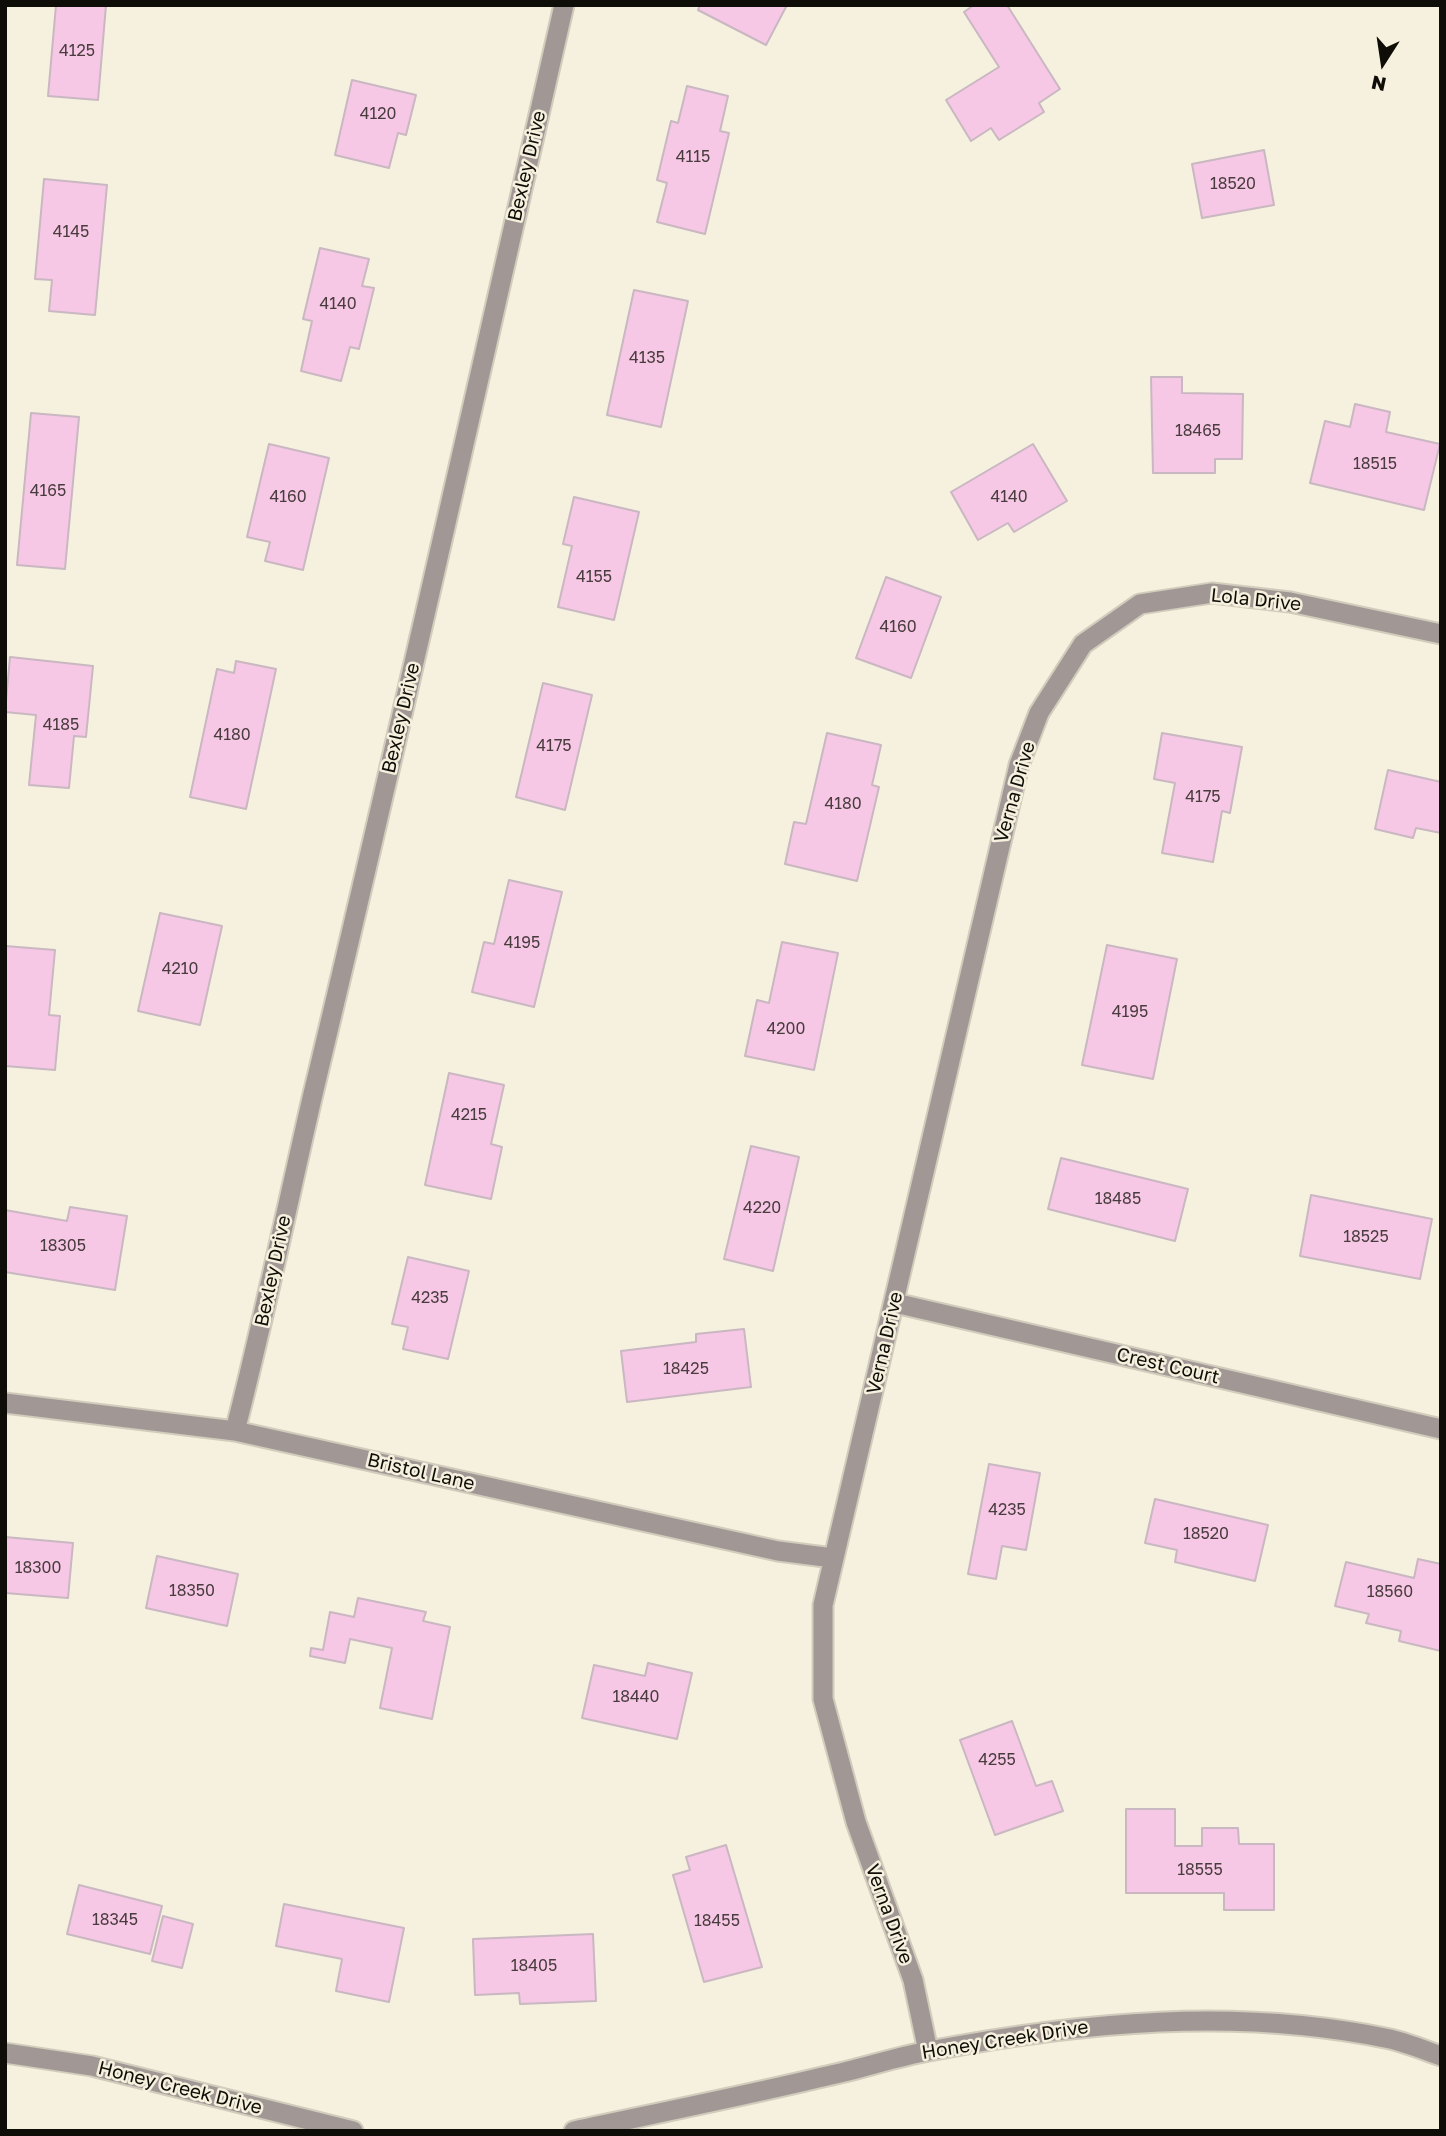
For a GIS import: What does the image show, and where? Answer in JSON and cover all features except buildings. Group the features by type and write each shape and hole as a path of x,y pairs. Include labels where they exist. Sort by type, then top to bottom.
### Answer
{"street":[{"name":"Bexley Drive","path":"235,1431 564,5"},
{"name":"Lola Drive","path":"1083,644 1140,604 1212,593 1290,602 1441,634"},
{"name":"Verna Drive","path":"928,2051 913,1980 856,1822 823,1699 823,1605 1019,765 1039,713 1083,644"},
{"name":"Crest Court","path":"895,1303 1441,1429"},
{"name":"Bristol Lane","path":"5,1403 235,1431 778,1552 834,1558"},
{"name":"Honey Creek Drive","path":"574,2131 828,2076 928,2051 1069,2029 1146,2021 1229,2020 1312,2026 1393,2040 1441,2056"},
{"name":"Honey Creek Drive","path":"5,2053 92,2066 353,2131"}]}
